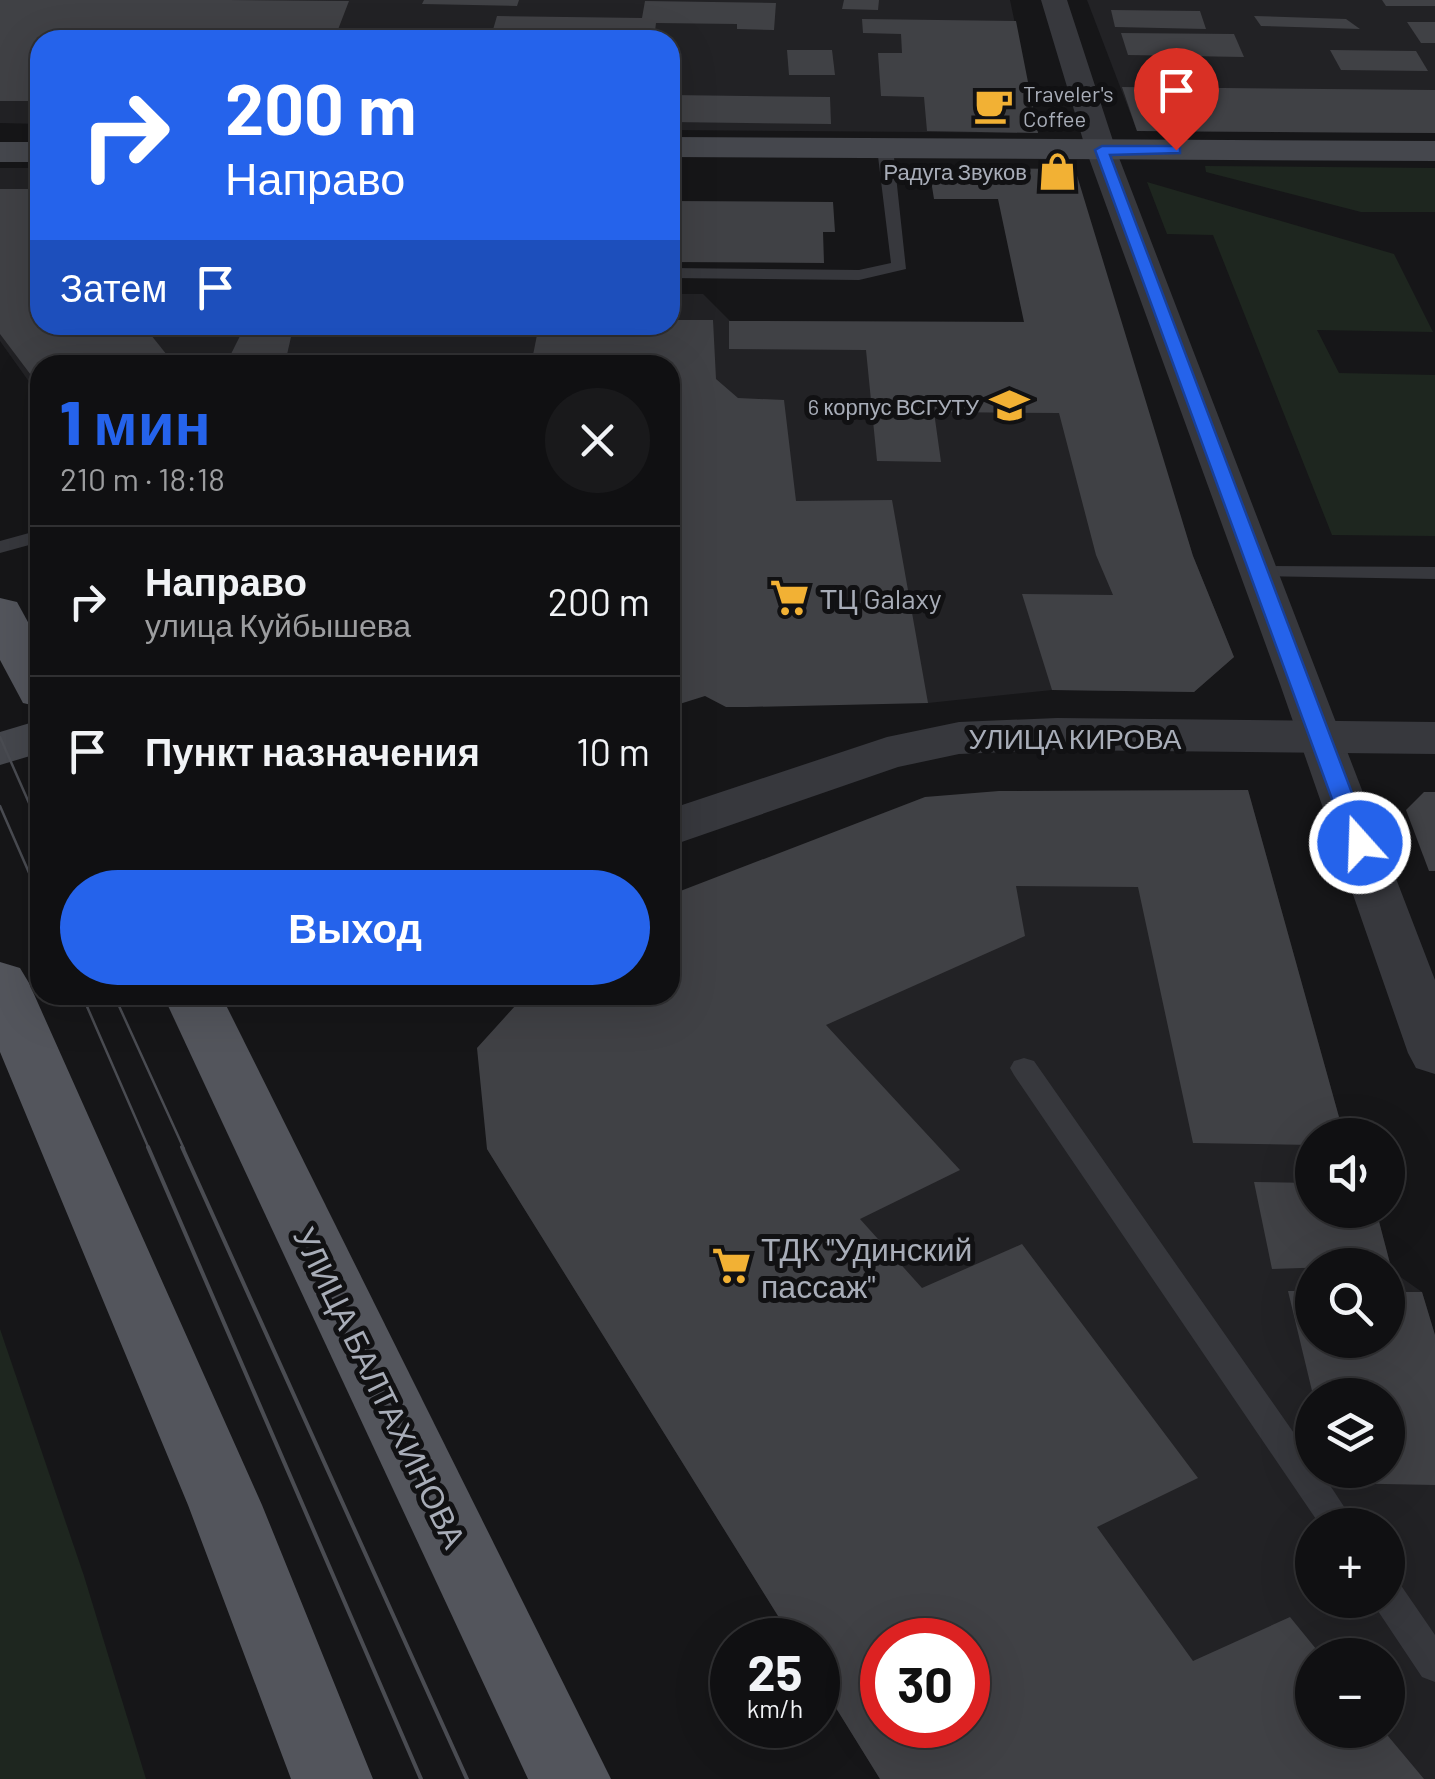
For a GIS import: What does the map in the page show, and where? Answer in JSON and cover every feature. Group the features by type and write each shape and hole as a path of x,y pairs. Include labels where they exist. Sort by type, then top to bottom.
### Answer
{"main road":[{"path":"680,147 1435,151"},
{"path":"0,152 30,152"},
{"path":"0,612 30,672"},
{"path":"0,749 30,739"},
{"path":"0,983 225,1504 332,1779"},
{"name":"УЛИЦА БАЛТАХИНОВА","path":"197,1005 570,1779"}],"street":[{"path":"1054,0 1102,150 1435,1053"},
{"name":"УЛИЦА КИРОВА","path":"680,825 888,754 959,738 1057,734 1435,738"}],"lane":[{"path":"680,273 859,276 900,265 884,148"},
{"path":"0,547 30,539"},
{"path":"1260,572 1435,573"},
{"path":"1024,1068 1326,1508"},
{"path":"1403,1618 1435,1665"}],"shaded area":[{"path":"0,0 1010,0 1038,133 680,130 680,30 30,30 30,124 0,123"},
{"path":"1087,0 1435,0 1435,133 1137,131"},
{"path":"1205,166 1435,168 1435,212 1361,212 1206,172"},
{"path":"0,168 30,168 30,335 680,335 680,294 703,294 730,321 1119,322 1193,556 1234,657 1194,692 1052,690 928,703 705,696 680,460 680,355 30,355 30,383 0,341"},
{"path":"1147,182 1394,254 1433,332 1317,330 1339,373 1435,375 1435,536 1332,535 1213,235 1167,234"},
{"path":"1248,790 1339,1118 1295,1118 1295,1228 1381,1228 1386,1248 1295,1248 1295,1358 1405,1358 1405,1280 1422,1292 1435,1335 1435,1779 880,1779 861,1748 990,1748 990,1618 860,1618 860,1747 840,1714 840,1618 779,1618 487,1149 536,1005 680,1005 680,918 999,791"},
{"path":"0,1329 84,1576 146,1779 0,1779"}],"building":[{"path":"0,0 349,1 338,30 30,30 30,101 0,101"},
{"path":"424,0 519,0 517,6 422,4"},
{"path":"844,0 879,0 878,10 842,9"},
{"path":"1382,0 1435,0 1435,6 1386,6"},
{"path":"645,1 776,3 774,30 737,29 737,24 656,23 655,30 493,30 497,16 642,18"},
{"path":"1111,10 1200,11 1206,29 1115,27"},
{"path":"1254,16 1346,19 1360,29 1261,26"},
{"path":"862,19 1016,21 1038,133 927,131 924,97 881,96 878,53 902,53 901,34 863,33"},
{"path":"1407,22 1435,22 1435,43 1421,43"},
{"path":"1121,33 1234,34 1244,57 1128,55"},
{"path":"787,50 832,50 835,75 789,75"},
{"path":"1330,50 1416,51 1428,71 1341,70"},
{"path":"1122,87 1435,90 1435,133 1137,131"},
{"path":"680,95 830,97 831,124 680,122"},
{"path":"929,168 1075,169 1193,556 1234,657 1194,692 1052,690 1022,594 1113,595 1096,555 1059,413 934,412 941,462 877,461 866,350 729,349 729,321 1024,322 998,199 934,199"},
{"path":"0,189 30,189 30,335 151,335 167,355 30,355 30,374 0,334"},
{"path":"680,201 833,202 835,232 823,232 824,263 680,262"},
{"name":"ТЦ Galaxy","path":"680,320 713,320 716,379 738,398 784,400 796,501 892,500 928,703 726,707 705,696 680,704 680,355 533,355 537,335 680,335"},
{"path":"240,336 291,337 287,355 167,355 231,354"},
{"name":"ТДК \"Удинский пассаж\"","path":"1248,790 1339,1118 1295,1118 1295,1145 1193,1143 1138,887 1016,886 1025,936 826,1025 960,1170 860,1219 922,1288 1022,1244 1198,1478 1097,1527 1193,1661 1290,1617 1307,1638 1295,1638 1295,1748 1398,1748 1424,1779 880,1779 861,1748 990,1748 990,1618 860,1618 860,1747 840,1714 840,1618 779,1618 487,1149 477,1048 516,1005 680,1005 680,891 925,797 999,791"},
{"path":"1424,792 1435,792 1435,871 1429,871 1406,810"},
{"path":"1254,1182 1295,1183 1295,1228 1381,1228 1386,1248 1295,1248 1295,1268 1272,1269"},
{"path":"1288,1291 1295,1291 1295,1320"},
{"path":"1405,1292 1422,1292 1435,1335 1435,1485 1405,1484 1405,1378 1309,1378 1304,1358 1405,1358"}],"tram line":[{"path":"0,737 30,805"},
{"path":"0,806 30,875"},
{"path":"86,1005 149,1149"},
{"path":"119,1005 184,1149"},
{"path":"148,1147 421,1779"},
{"path":"182,1147 467,1779"}],"place":[{"name":"Traveler's Coffee","path":"993,106"},
{"name":"Радуга Звуков","path":"1057,171"},
{"name":"6 корпус ВСГУТУ","path":"1009,406"},
{"name":"ТЦ Galaxy","path":"790,598"},
{"name":"ТДК \"Удинский пассаж\"","path":"731,1266"}],"route":[{"path":"1176,150 1102,150 1360,843"}]}
